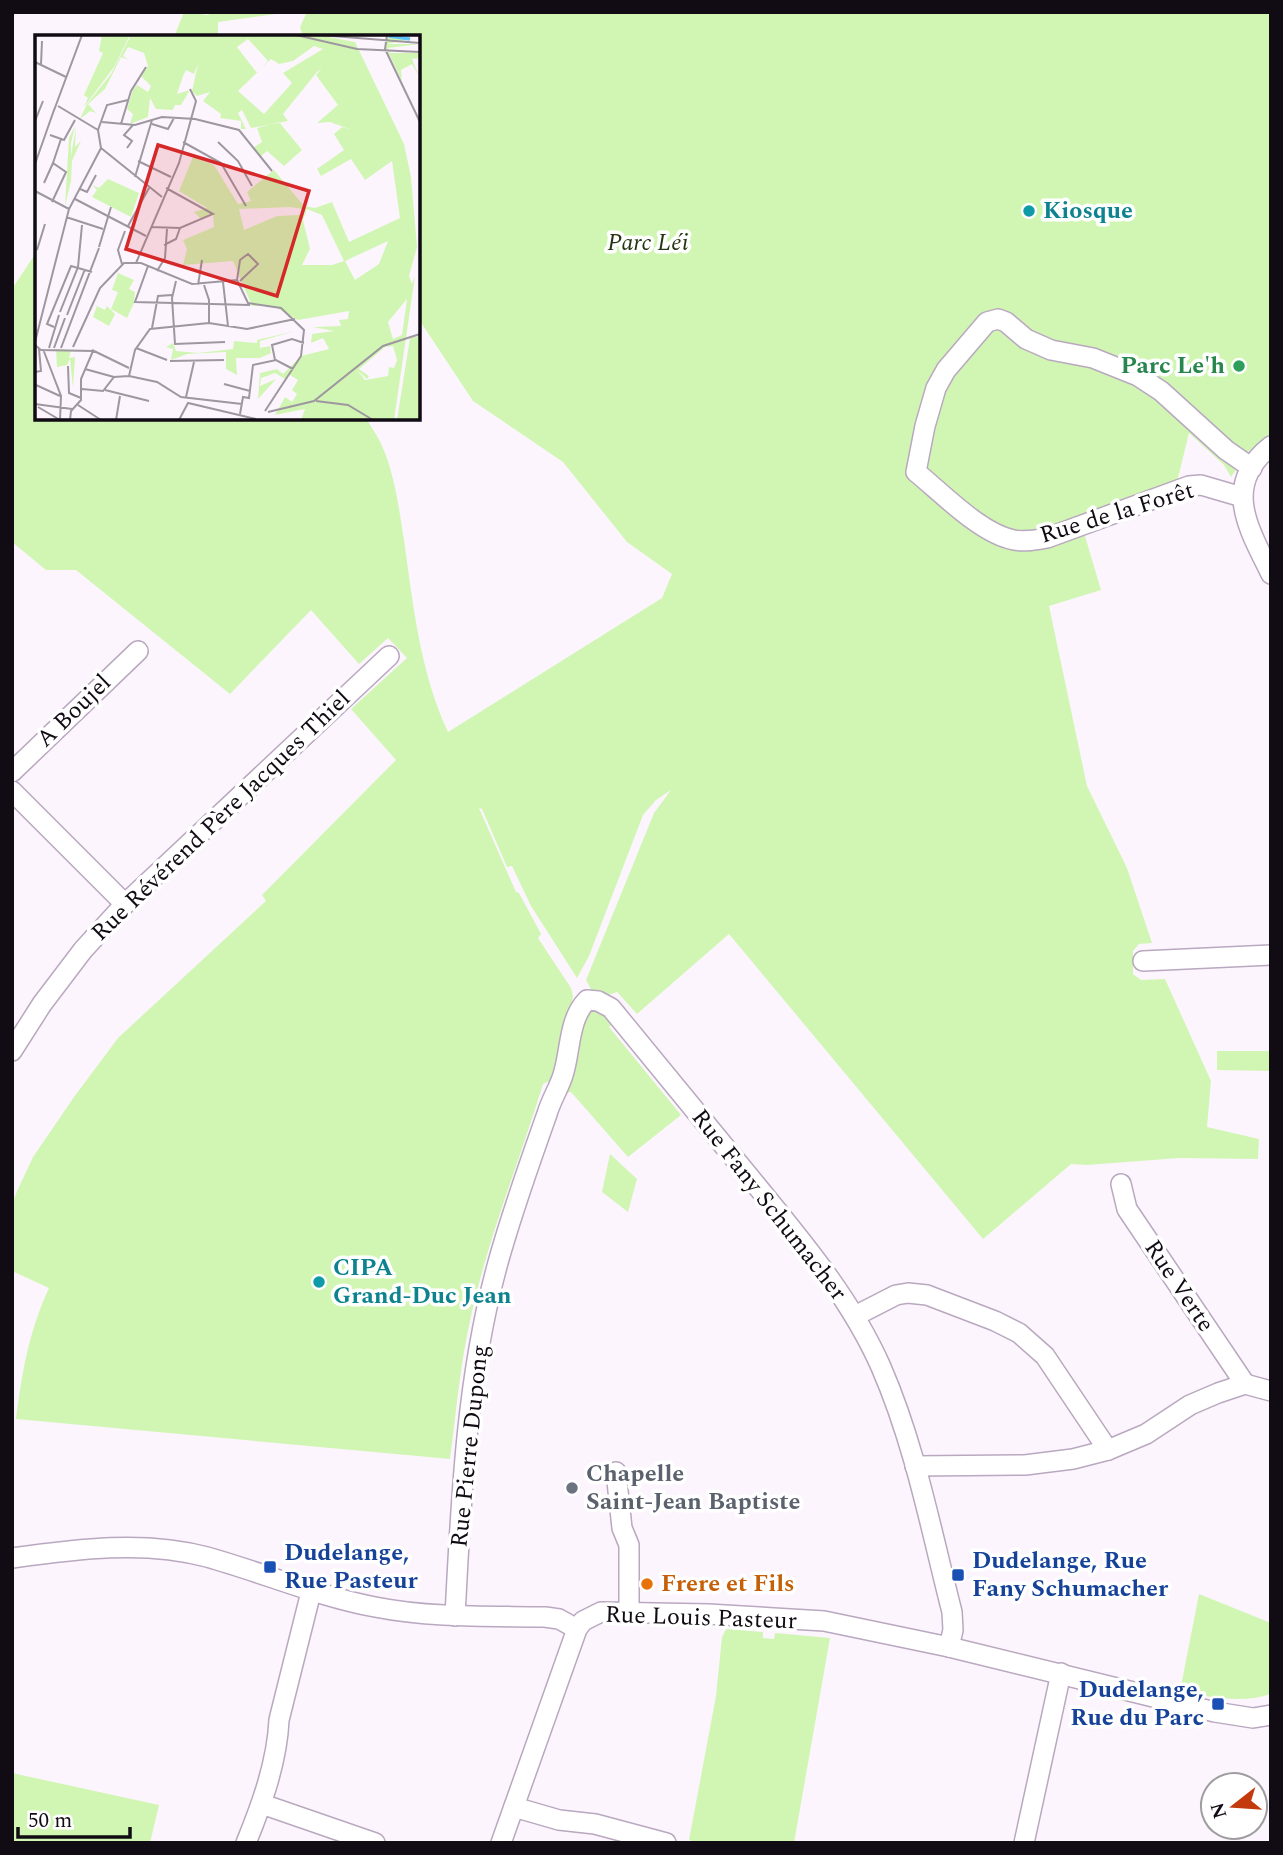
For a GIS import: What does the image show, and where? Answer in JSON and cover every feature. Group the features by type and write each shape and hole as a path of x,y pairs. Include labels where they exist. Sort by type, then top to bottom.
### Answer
{"street":[{"name":"Rue de la Forêt","path":"1242,497 1200,485 1189,486 1046,538 1013,540 982,525 916,472 936,388 946,370 988,323 998,319 1006,322 1026,339 1051,350 1093,358 1138,376 1161,391 1226,450 1252,468"},
{"path":"1271,446 1252,468 1242,497 1249,529 1271,573"},
{"name":"A Boujel","path":"12,772 138,650"},
{"name":"Rue Révérend Père Jacques Thiel","path":"12,1051 42,1004 83,950 125,904 389,656"},
{"path":"12,791 125,904"},
{"path":"1143,961 1271,956"},
{"name":"Rue Fany Schumacher","path":"587,1000 598,1001 611,1008 822,1267 855,1316 881,1366 915,1466 952,1612 953,1630 949,1647"},
{"name":"Rue Pierre Dupong","path":"455,1616 460,1519 472,1393 496,1270 548,1111 563,1074 579,1008 587,1000"},
{"name":"Rue Verte","path":"1121,1184 1127,1209 1245,1384"},
{"path":"855,1316 896,1295 908,1293 927,1295 995,1321 1019,1334 1045,1356 1108,1450"},
{"path":"915,1466 1025,1465 1073,1459 1108,1450 1146,1434 1190,1405 1245,1384 1271,1391"},
{"path":"616,1472 622,1528 629,1545 628,1612"},
{"name":"Rue Louis Pasteur","path":"12,1558 97,1548 165,1550 206,1557 312,1592 377,1607 455,1616 545,1617 559,1619 577,1629 592,1615 601,1612 708,1614 824,1621 1061,1673 1215,1713 1254,1718 1271,1715"},
{"path":"246,1843 262,1804 279,1734 279,1720 312,1592"},
{"path":"501,1843 577,1629"},
{"path":"1024,1843 1061,1673"},
{"path":"262,1804 375,1843"},
{"path":"514,1807 559,1820 595,1824 666,1843"}],"green space":[{"path":"184,12 208,15 212,12 291,12 218,22 218,35 175,35"},
{"name":"Parc Léi","path":"307,12 1271,12 1271,433 1249,451 1231,477 1224,465 1189,433 1177,482 1082,526 1101,590 1049,606 1087,786 1127,868 1152,943 1139,944 1133,951 1133,974 1141,980 1165,979 1211,1081 1207,1127 1259,1139 1258,1159 1179,1158 1071,1164 983,1239 729,934 637,1014 617,992 605,996 593,993 586,980 654,813 671,790 656,800 643,815 589,956 577,978 531,906 512,866 507,867 482,809 479,808 516,892 541,934 538,938 571,988 573,996 559,1076 543,1084 477,1291 463,1355 450,1459 16,1419 27,1352 49,1288 12,1271 12,1205 33,1157 118,1038 266,901 262,895 396,760 351,709 407,658 388,638 359,664 311,610 230,694 76,570 46,570 12,542 12,289 35,254 35,420 367,420 382,446 393,480 424,662 448,732 662,598 672,574 627,542 563,462 473,401 420,321 420,35 302,35 300,27"},
{"path":"598,1010 612,1024 609,1027 681,1115 628,1157 571,1092 566,1093 579,1023 590,1011"},
{"path":"1217,1051 1271,1051 1271,1071 1217,1070"},
{"path":"610,1154 637,1179 628,1212 602,1192"},
{"path":"1199,1594 1271,1623 1271,1694 1237,1699 1180,1691"},
{"path":"726,1629 763,1632 763,1638 774,1639 775,1633 830,1638 794,1843 700,1843 689,1840 716,1696 722,1637"},
{"path":"12,1773 159,1805 150,1843 12,1843"}],"place":[{"name":"Kiosque","path":"1029,211"},
{"name":"Parc Le'h","path":"1239,366"},
{"name":"CIPA Grand-Duc Jean","path":"319,1282"},
{"name":"Chapelle Saint-Jean Baptiste","path":"572,1488"},
{"name":"Dudelange, Rue Pasteur","path":"270,1567"},
{"name":"Dudelange, Rue Fany Schumacher","path":"958,1575"},
{"name":"Frere et Fils","path":"647,1584"},
{"name":"Dudelange, Rue du Parc","path":"1218,1704"}]}
